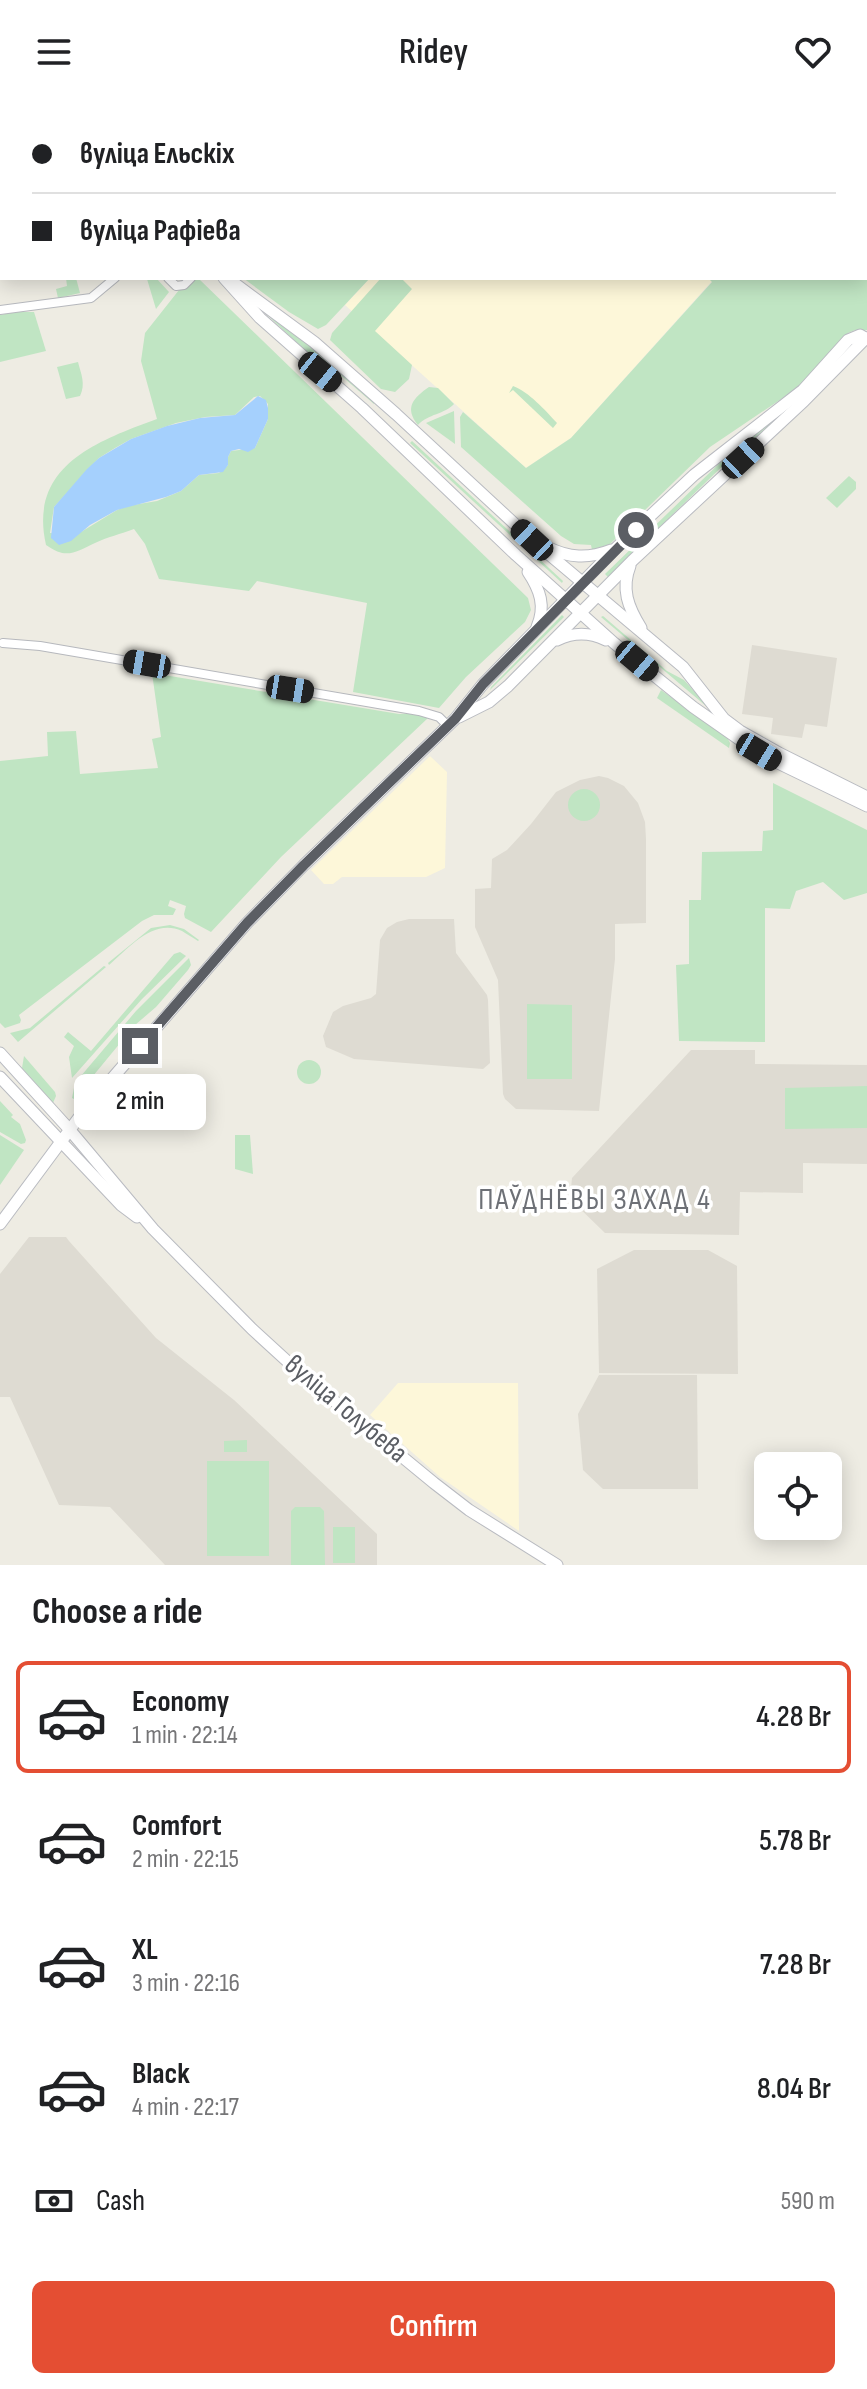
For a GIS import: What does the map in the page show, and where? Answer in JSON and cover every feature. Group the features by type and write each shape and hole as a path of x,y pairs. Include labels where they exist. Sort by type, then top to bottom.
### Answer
{"main road":[{"path":"228,280 260,318 614,643 693,707 743,742 776,762 867,806"},
{"path":"229,280 314,342 532,540 683,667 724,719 779,753 867,797"},
{"path":"0,1224 59,1141 247,923 452,723 483,684 533,633 572,607 599,596 866,338 860,335 848,340 803,390 694,475 582,582 572,607 545,647 497,696 452,723"},
{"path":"383,429 396,414"},
{"path":"532,540 556,552 579,557 616,548"},
{"path":"516,555 539,591 541,600 540,621 533,633"},
{"path":"632,561 626,583 627,600 647,637"},
{"path":"545,647 577,634 596,636 614,643"},
{"name":"вуліца Голубева","path":"0,1053 153,1229 252,1329 352,1416 469,1510 557,1565"},
{"name":"вуліца Голубева","path":"0,1077 121,1205 153,1229"}],"street":[{"path":"0,310 91,298 113,280"},
{"path":"170,280 176,286 184,285 189,280"},
{"path":"3,643 53,648 419,711 452,723"}],"shaded area":[{"path":"368,280 712,281 571,438 526,468 345,305"},
{"path":"752,645 837,658 827,727 805,724 802,738 771,734 773,718 742,714"},
{"path":"430,756 447,772 445,868 426,877 342,877 333,884 324,884 311,870"},
{"path":"599,776 624,786 638,803 645,822 646,923 615,924 615,959 599,1111 516,1109 503,1094 498,980 475,927 475,889 491,888 492,859 507,850 556,792 580,780"},
{"path":"409,919 454,919 456,953 488,1000 490,1063 483,1069 354,1059 326,1047 323,1036 333,1012 376,994 380,940 387,928"},
{"path":"691,1050 755,1050 755,1064 867,1065 867,1164 803,1163 803,1193 740,1192 739,1235 605,1233 570,1199 572,1178"},
{"path":"29,1237 66,1237 156,1338 234,1400 377,1534 377,1565 165,1565 110,1507 59,1505 10,1397 0,1397 0,1274"},
{"path":"634,1250 708,1250 737,1266 738,1374 599,1373 597,1269"},
{"path":"599,1375 697,1375 698,1489 603,1489 583,1470 578,1414"},
{"path":"398,1383 518,1383 519,1531 440,1477 370,1415"}],"green space":[{"path":"66,280 77,280 80,293 58,298 56,289 67,286"},
{"path":"147,280 158,280 169,292 156,309"},
{"path":"200,280 528,598 531,610 525,622 466,677 439,708 353,692 367,603 257,581 249,591 159,579 145,544 134,529 71,553 53,550 46,545 43,518 47,495 57,476 91,448 157,419 141,361 145,333 179,290","holes":["260,396 268,404 268,419 255,448 231,451 228,465 219,473 199,475 181,491 157,501 117,510 81,532 50,533 54,507 99,458 131,439 176,423 235,415 254,397"]},
{"path":"246,280 368,280 326,325 318,329"},
{"path":"379,280 403,280 412,289 375,331 412,365 409,379 395,392 381,389 330,340 332,333"},
{"path":"710,280 867,280 867,330 848,333 805,383 710,447 610,544 592,550 591,545 574,544 561,536 461,447 460,417 463,412 526,468 571,438 712,282"},
{"path":"263,311 320,352 374,404 338,373 309,354"},
{"path":"34,312 46,351 0,362 0,315"},
{"path":"78,362 82,392 80,396 66,399 57,367"},
{"path":"513,386 531,397 557,423 553,428 513,390 509,393"},
{"path":"429,387 438,388 454,404 418,425 412,413 412,404"},
{"path":"796,396 800,400 734,455 608,577 605,574 731,452"},
{"path":"454,411 455,444 426,423"},
{"path":"412,441 563,581 562,583 410,443"},
{"path":"849,476 856,482 856,489 837,508 826,498"},
{"path":"562,615 564,617 490,690 491,687"},
{"path":"601,617 667,671 684,680 713,712"},
{"path":"152,673 399,714 416,713 428,718 281,857 211,932 185,918 186,906 170,900 168,906 176,909 173,915 154,915 142,921 19,1015 20,1023 5,1028 0,1023 0,761 48,756 47,732 76,731 80,774 158,768 152,739 161,737"},
{"path":"661,690 727,737 729,748 657,698"},
{"path":"773,783 867,830 867,893 844,900 823,882 796,891 790,909 765,908 765,1042 679,1041 676,965 689,964 689,900 701,900 702,852 762,851 763,831 773,830"},
{"path":"584,789 595,794 600,805 595,816 584,821 573,816 568,805 573,794"},
{"path":"170,925 184,929 199,940 182,931 161,928 133,943 109,965 108,963 151,928"},
{"path":"180,952 186,956 142,999 72,1078 69,1057 74,1046 64,1037 68,1032 91,1051 174,954"},
{"path":"189,958 191,965 188,970 72,1098 75,1083 136,1011"},
{"path":"104,966 18,1042 10,1033 30,1028"},
{"path":"527,1004 572,1005 572,1079 527,1079"},
{"path":"24,1056 55,1092 53,1103 22,1068"},
{"path":"309,1060 318,1063 321,1072 318,1081 309,1084 300,1081 297,1072 300,1063"},
{"path":"867,1086 867,1128 785,1129 785,1088"},
{"path":"148,1094 162,1101 144,1117 135,1111"},
{"path":"0,1101 20,1124 25,1143 21,1144 0,1132"},
{"path":"0,1135 24,1150 0,1185"},
{"path":"235,1135 250,1135 253,1174 235,1169"},
{"path":"247,1440 247,1452 224,1452 224,1441"},
{"path":"207,1461 269,1461 269,1556 207,1556"},
{"path":"295,1507 320,1507 324,1511 325,1565 291,1565 291,1511"},
{"path":"333,1527 355,1527 355,1563 333,1563"}],"water":[{"path":"258,396 266,400 268,419 255,448 248,452 239,449 231,451 223,472 199,475 181,491 117,510 90,525 71,541 59,545 51,538 54,507 99,458 131,439 167,426 200,418 235,415"}],"district":[{"name":"ПАЎДНЁВЫ ЗАХАД 4","path":"595,1200"}],"route":[{"path":"140,1046 247,923 455,719 483,684 636,530"}]}
